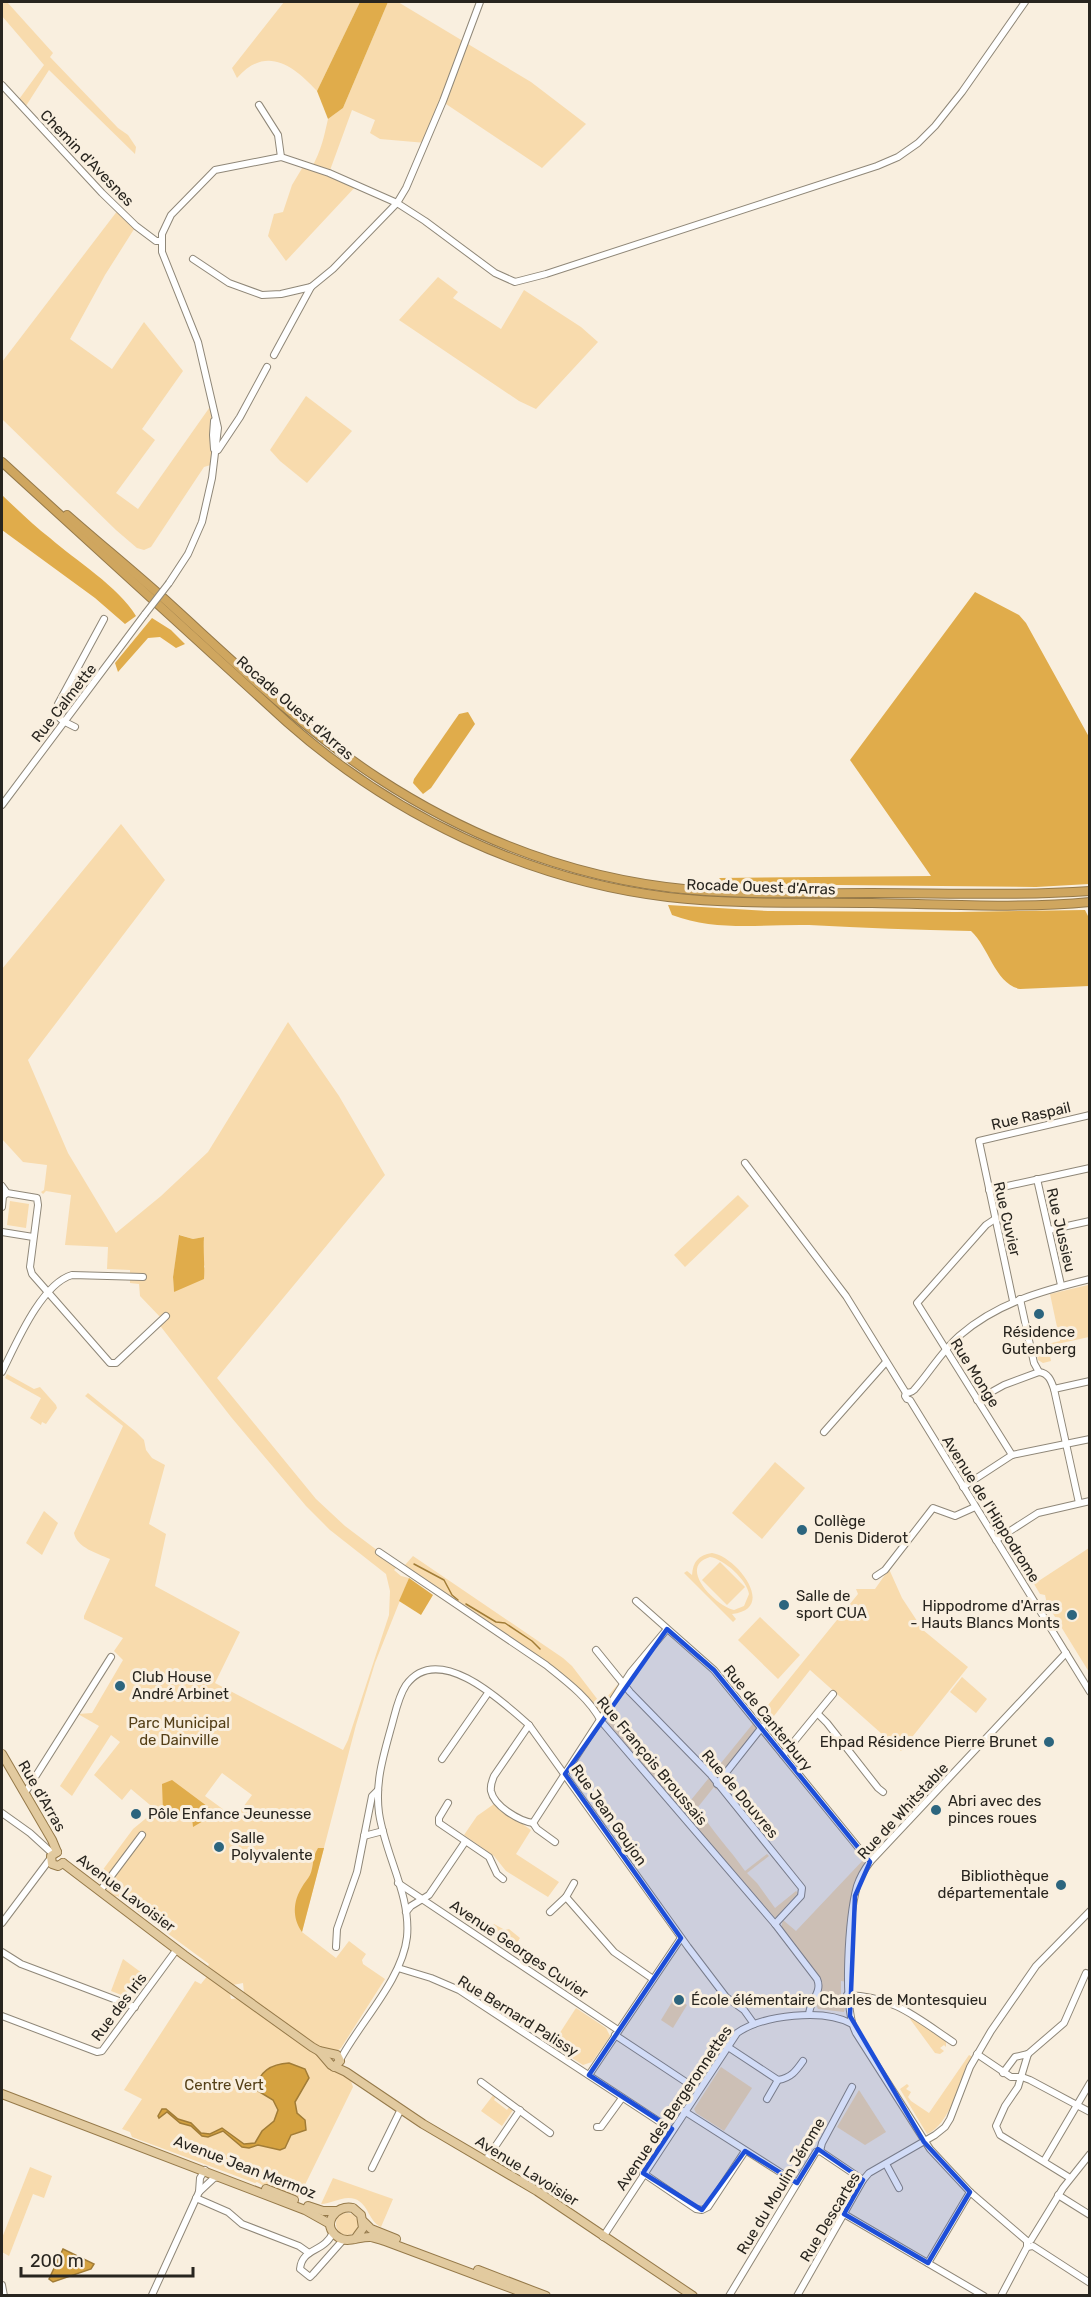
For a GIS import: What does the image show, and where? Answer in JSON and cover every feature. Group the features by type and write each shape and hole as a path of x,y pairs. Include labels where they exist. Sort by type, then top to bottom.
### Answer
{"highway":[{"name":"Rocade Ouest d'Arras","path":"2,462 155,591 285,707 340,751 418,803 503,845 591,873 694,890 740,893 1024,894 1089,891"},
{"name":"Rocade Ouest d'Arras","path":"2,462 287,722 328,756 406,809 485,848 537,867 595,884 646,894 691,899 744,903 964,905 1046,905 1089,902"}],"main road":[{"name":"Rue d'Arras","path":"2,1754 52,1840 54,1858 63,1856 63,1863"},
{"name":"Avenue Lavoisier","path":"63,1863 177,1949 319,2051 335,2060 346,2072 401,2109 537,2191 693,2295"},
{"name":"Avenue Jean Mermoz","path":"2,2094 145,2147 154,2148 316,2214 331,2228"},
{"name":"Avenue Jean Mermoz","path":"145,2147 153,2153 202,2172 222,2176 318,2209 336,2211"},
{"path":"355,2239 362,2232 364,2222 362,2215 353,2208 342,2207 336,2211 331,2228 343,2240 355,2239 368,2237 385,2241 531,2295"},
{"path":"364,2222 371,2229 387,2236 546,2295"}],"street":[{"path":"274,355 311,287 397,203 406,188 480,2"},
{"path":"216,452 218,428 198,342 162,252 161,241 171,215 214,170 281,157 328,173 397,203 495,273 515,282 790,195 898,156 918,143 947,112 1025,2"},
{"name":"Chemin d'Avesnes","path":"2,85 118,210 156,241 161,241"},
{"path":"260,105 278,135 281,157"},
{"path":"193,259 229,283 262,295 280,294 311,287"},
{"path":"216,452 240,417 267,367"},
{"name":"Rue Calmette","path":"2,805 63,721 170,583 188,554 202,522 210,493 216,452"},
{"path":"75,727 55,714 57,704 104,619"},
{"name":"Rue Raspail","path":"979,1141 1089,1115"},
{"name":"Rue Cuvier","path":"979,1141 995,1220 1038,1372"},
{"name":"Avenue de l'Hippodrome","path":"745,1162 846,1296 909,1395 1089,1692"},
{"path":"989,1190 1089,1168"},
{"name":"Rue Jussieu","path":"1037,1179 1061,1285"},
{"path":"2,1186 7,1193 37,1198 30,1267 32,1274 110,1363 113,1364 166,1316"},
{"path":"2,1208 3,1196 7,1193"},
{"name":"Rue Monge","path":"995,1220 986,1225 917,1303 1012,1455"},
{"path":"1049,1230 1089,1221"},
{"path":"2,1232 33,1237"},
{"path":"2,1372 47,1292 64,1278 72,1275 142,1277"},
{"path":"909,1395 946,1349 980,1320 1017,1300 1061,1285 1089,1279"},
{"path":"824,1432 886,1362"},
{"path":"977,1400 1004,1385 1038,1372 1046,1374 1053,1389 1079,1503"},
{"path":"1053,1389 1089,1381"},
{"path":"963,1486 1012,1455 1089,1439"},
{"path":"996,1540 1038,1513 1089,1501"},
{"path":"876,1576 885,1570 933,1508 955,1516 975,1507"},
{"name":"Rue François Broussais","path":"379,1552 546,1665 582,1697 775,1924 819,1983 809,2015"},
{"name":"Rue de Canterbury","path":"636,1601 714,1670 870,1862"},
{"path":"531,1823 624,1684 667,1629"},
{"name":"Rue de Douvres","path":"596,1650 624,1684 717,1784 802,1888 801,1896 775,1924"},
{"name":"Rue de Whitstable","path":"852,2024 847,1995 855,1896 861,1875 870,1862 1066,1653"},
{"path":"25,1793 29,1791 111,1657"},
{"name":"Rue Jean Goujon","path":"378,1790 388,1739 404,1689 418,1675 429,1670 448,1670 460,1674 529,1725 681,1938 726,1997 744,2010 754,2024"},
{"path":"442,1759 488,1693"},
{"path":"783,1755 833,1694"},
{"path":"818,1714 878,1788 884,1792"},
{"path":"529,1725 494,1776 491,1793 502,1806 522,1820 531,1823 555,1842"},
{"path":"717,1784 762,1727"},
{"path":"335,2060 347,2047 398,1968 406,1938 406,1912 383,1831 378,1790"},
{"path":"336,1947 337,1929 353,1885 372,1796 378,1790"},
{"path":"448,1803 439,1818 439,1823 489,1857 497,1874 503,1879"},
{"path":"2,1812 30,1833 54,1858 40,1872 2,1923"},
{"path":"364,1836 383,1831"},
{"path":"100,1891 142,1835"},
{"path":"406,1912 411,1906 429,1895 465,1842"},
{"path":"550,1912 566,1897 574,1882"},
{"name":"Avenue Georges Cuvier","path":"398,1883 698,2090"},
{"path":"566,1897 614,1952 653,1979"},
{"name":"Rue Descartes","path":"797,2295 863,2180 935,2136 948,2123 977,2054 1036,1966 1089,1911"},
{"path":"589,2075 681,1938"},
{"name":"Rue des Iris","path":"2,2016 100,2052 104,2050 177,1949"},
{"path":"2,1952 21,1964 135,2007"},
{"name":"Rue Bernard Palissy","path":"398,1968 459,1990 672,2130"},
{"path":"1003,2073 1015,2056 1028,2054 1064,2023 1086,1973"},
{"path":"847,1995 871,1997 892,2003 952,2042"},
{"path":"744,2010 745,2027"},
{"name":"Avenue des Bergeronnettes","path":"603,2236 735,2035 745,2027 754,2024 809,2015 827,2015 852,2024"},
{"path":"852,2024 924,2142 977,2198 1030,2243 1089,2283"},
{"path":"728,2047 778,2080 795,2073 803,2061"},
{"path":"977,2054 1003,2073 1011,2077 1022,2077 1089,2112"},
{"path":"1028,2054 1022,2077 996,2126 1000,2134 1070,2178"},
{"path":"767,2099 778,2080"},
{"path":"481,2082 550,2133"},
{"path":"1044,2161 1089,2083"},
{"name":"Rue du Moulin Jérome","path":"729,2295 816,2152 820,2151 852,2087"},
{"path":"597,2127 605,2123 622,2098"},
{"path":"372,2168 401,2109"},
{"path":"486,2160 520,2110"},
{"path":"684,2110 797,2183"},
{"path":"643,2173 696,2209 702,2210 708,2207 745,2151"},
{"path":"820,2151 863,2180"},
{"path":"1001,2295 1058,2195 1089,2154"},
{"path":"886,2164 900,2188"},
{"path":"152,2295 197,2195 202,2172"},
{"path":"197,2195 214,2178 222,2176"},
{"path":"928,2263 970,2192"},
{"path":"197,2195 228,2212 242,2224 299,2246 309,2253"},
{"path":"1058,2195 1089,2215"},
{"path":"844,2214 984,2295"},
{"path":"331,2228 325,2245 309,2253 301,2262 300,2269 310,2277 343,2240"},
{"path":"2,2285 4,2295"}],"highlighted area":[{"path":"667,1629 714,1670 870,1862 855,1896 850,2016 924,2142 970,2192 928,2263 844,2214 863,2180 818,2149 797,2183 745,2151 702,2210 643,2173 672,2129 589,2075 681,1938 565,1774"}],"green space":[{"path":"2,2 7,2 53,53 50,57 118,128 128,135 136,147 135,154 49,70 24,109 17,102 44,65 2,16"},
{"path":"284,2 360,2 317,91 298,73 279,62 258,62 237,78 232,68"},
{"path":"388,2 398,2 531,82 586,124 542,168 443,102 426,143 380,139 370,133 375,120 352,110 329,173 357,185 286,261 268,236 274,214 283,212 292,185 304,165 312,167 324,138 328,119 343,108"},
{"path":"118,210 136,226 105,275 70,339 112,369 144,322 183,371 142,429 155,440 116,493 138,509 212,404 214,464 204,467 151,547 144,550 137,548 116,530 2,419 2,362"},
{"path":"438,277 458,292 453,298 501,329 524,290 581,327 598,342 536,409 519,401 399,320"},
{"path":"306,396 352,431 307,483 270,450"},
{"name":"Parc Municipal de Dainville","path":"121,824 165,880 28,1060 68,1153 116,1233 161,1196 208,1152 288,1022 339,1096 385,1175 217,1378 316,1499 345,1526 398,1566 394,1570 401,1576 409,1578 375,1663 356,1725 302,1932 336,1958 349,1941 366,1954 362,1960 363,1964 385,1979 341,2048 336,2052 324,2050 314,2044 244,1993 243,1983 233,1985 208,1966 209,1964 117,1896 115,1897 96,1879 133,1829 156,1810 131,1789 122,1800 94,1775 120,1742 111,1735 72,1796 60,1786 99,1726 78,1714 92,1713 123,1660 114,1651 123,1638 84,1619 110,1559 83,1546 74,1533 123,1426 85,1396 88,1393 136,1432 144,1440 146,1450 152,1458 165,1465 149,1524 166,1534 155,1586 240,1632 215,1683 343,1750 389,1615 390,1591 386,1574 330,1530 306,1506 231,1417 158,1323 162,1319 140,1296 139,1284 130,1283 130,1270 107,1269 108,1247 65,1245 71,1195 46,1191 43,1194 41,1192 44,1190 47,1165 23,1162 2,1139 2,969","holes":["180,1235 193,1239 204,1237 202,1260 205,1267 174,1292 173,1277","222,1773 252,1795 235,1818 205,1796"]},
{"path":"738,1195 749,1206 685,1267 674,1255"},
{"path":"10,1201 29,1204 26,1228 7,1225"},
{"path":"1088,1285 1089,1337 1048,1346 1051,1361 1043,1363 1038,1360 1035,1347 1060,1341 1050,1294"},
{"path":"7,1374 34,1389 40,1387 56,1405 57,1408 46,1424 42,1422 41,1425 30,1418 41,1398 5,1378"},
{"path":"775,1462 805,1488 762,1539 732,1513"},
{"path":"44,1511 58,1523 42,1555 26,1543"},
{"name":"Hippodrome d'Arras - Hauts Blancs Monts","path":"1089,1548 1089,1672 1047,1604 1045,1595 1040,1594 1034,1584"},
{"path":"712,1553 722,1556 741,1572 752,1593 752,1603 745,1610 732,1614 736,1619 733,1622 684,1573 687,1571 692,1575 697,1560 703,1555","holes":["710,1557 728,1566 747,1588 749,1594 744,1606 734,1610 727,1607 718,1602 703,1586 697,1569 701,1562"]},
{"path":"413,1556 563,1658 572,1666 601,1704 619,1683 602,1712 597,1710 551,1665 404,1566"},
{"path":"720,1562 745,1587 727,1605 702,1580"},
{"path":"889,1569 902,1598 923,1630 968,1667 901,1751 810,1670 716,1790 714,1787 698,1807 745,1871 767,1854 769,1856 747,1873 775,1908 796,1891 798,1893 780,1913 781,1915 775,1918 703,1835 691,1815 673,1800 609,1726 607,1718 609,1714 668,1780 691,1800 858,1594 856,1589 875,1589"},
{"path":"760,1617 800,1655 778,1679 738,1640"},
{"path":"962,1677 987,1699 976,1713 950,1692"},
{"path":"494,1804 531,1830 516,1854 559,1882 548,1897 506,1871 494,1856 464,1835 477,1816"},
{"path":"866,1857 870,1862 857,1887 848,1982 841,1981 841,2005 846,2005 844,2012 818,2009 817,2002 822,1982 781,1928 783,1920 796,1931"},
{"path":"494,1924 505,1930 509,1929 520,1938 514,1948 510,1949 489,1935 488,1931"},
{"path":"123,1959 150,1979 132,1999 111,1991"},
{"name":"Centre Vert","path":"208,1975 229,1989 231,1999 241,1998 351,2081 353,2087 299,2197 269,2189 257,2182 132,2137 130,2132 122,2129 142,2099 124,2090 195,1981 201,1984"},
{"path":"675,1997 687,2005 673,2028 661,2020"},
{"path":"576,2008 606,2028 610,2036 592,2062 583,2065 552,2045"},
{"path":"912,2016 946,2040 946,2047 944,2045 940,2048 944,2051 940,2054 935,2053 910,2019"},
{"path":"969,2055 973,2057 954,2101 942,2122 927,2134 900,2089 907,2084 909,2086 906,2089 911,2092 908,2097 911,2101 929,2113"},
{"path":"721,2067 752,2088 724,2131 696,2113 694,2109"},
{"path":"859,2090 886,2132 865,2145 837,2127"},
{"path":"494,2094 496,2096 494,2100 507,2110 510,2106 513,2110 502,2126 481,2111"},
{"path":"30,2167 52,2176 44,2198 33,2194 9,2256 2,2252 2,2238"},
{"path":"333,2178 393,2199 381,2227 373,2221 360,2201 355,2199 346,2198 321,2204"},
{"path":"347,2213 355,2216 358,2224 355,2232 347,2235 339,2232 336,2224 339,2216"}],"shaded area":[{"path":"360,2 388,2 343,108 328,119 317,91"},
{"path":"2,495 37,528 108,584 136,616 125,624 95,598 2,530"},
{"path":"975,592 1019,615 1026,623 1089,737 1089,884 1036,887 725,884 719,878 931,876 850,760"},
{"path":"152,618 171,630 185,644 176,648 160,637 148,638 118,672 115,663"},
{"path":"468,712 475,724 431,788 423,794 413,783 414,779 459,714"},
{"path":"668,905 768,911 1085,910 1089,918 1089,986 1020,989 1011,986 998,973 983,946 971,931 706,924 672,915"},
{"path":"179,1235 193,1239 204,1237 204,1279 174,1292 173,1277"},
{"path":"409,1578 433,1595 421,1615 399,1601"},
{"path":"172,1780 223,1818 222,1822 210,1817 193,1827 192,1818 175,1812 163,1811 162,1784"},
{"path":"318,1848 324,1848 302,1932 295,1915 295,1904 299,1892 310,1875"},
{"path":"289,2063 305,2069 309,2078 295,2102 297,2113 305,2120 306,2130 291,2135 285,2148 280,2150 258,2145 249,2148 242,2147 223,2131 208,2137 202,2136 191,2126 180,2123 167,2112 159,2118 158,2116 162,2109 166,2109 178,2119 191,2123 201,2133 210,2134 222,2128 244,2144 255,2143 262,2131 274,2121 278,2110 273,2100 258,2091 260,2078 272,2067"},
{"path":"63,2249 94,2264 91,2269 53,2282 49,2279"}],"waterway":[{"path":"414,1564 444,1580 452,1595 458,1600"},
{"path":"466,1604 496,1622 505,1623 540,1649"}],"place":[{"name":"Résidence Gutenberg","path":"1039,1314"},
{"name":"Collège Denis Diderot","path":"802,1530"},
{"name":"Salle de sport CUA","path":"784,1605"},
{"name":"Hippodrome d'Arras - Hauts Blancs Monts","path":"1072,1615"},
{"name":"Club House André Arbinet","path":"120,1686"},
{"name":"Ehpad Résidence Pierre Brunet","path":"1049,1742"},
{"name":"Abri avec des pinces roues","path":"936,1810"},
{"name":"Pôle Enfance Jeunesse","path":"136,1814"},
{"name":"Salle Polyvalente","path":"219,1847"},
{"name":"Bibliothèque départementale","path":"1061,1885"},
{"name":"École élémentaire Charles de Montesquieu","path":"679,2000"}]}
